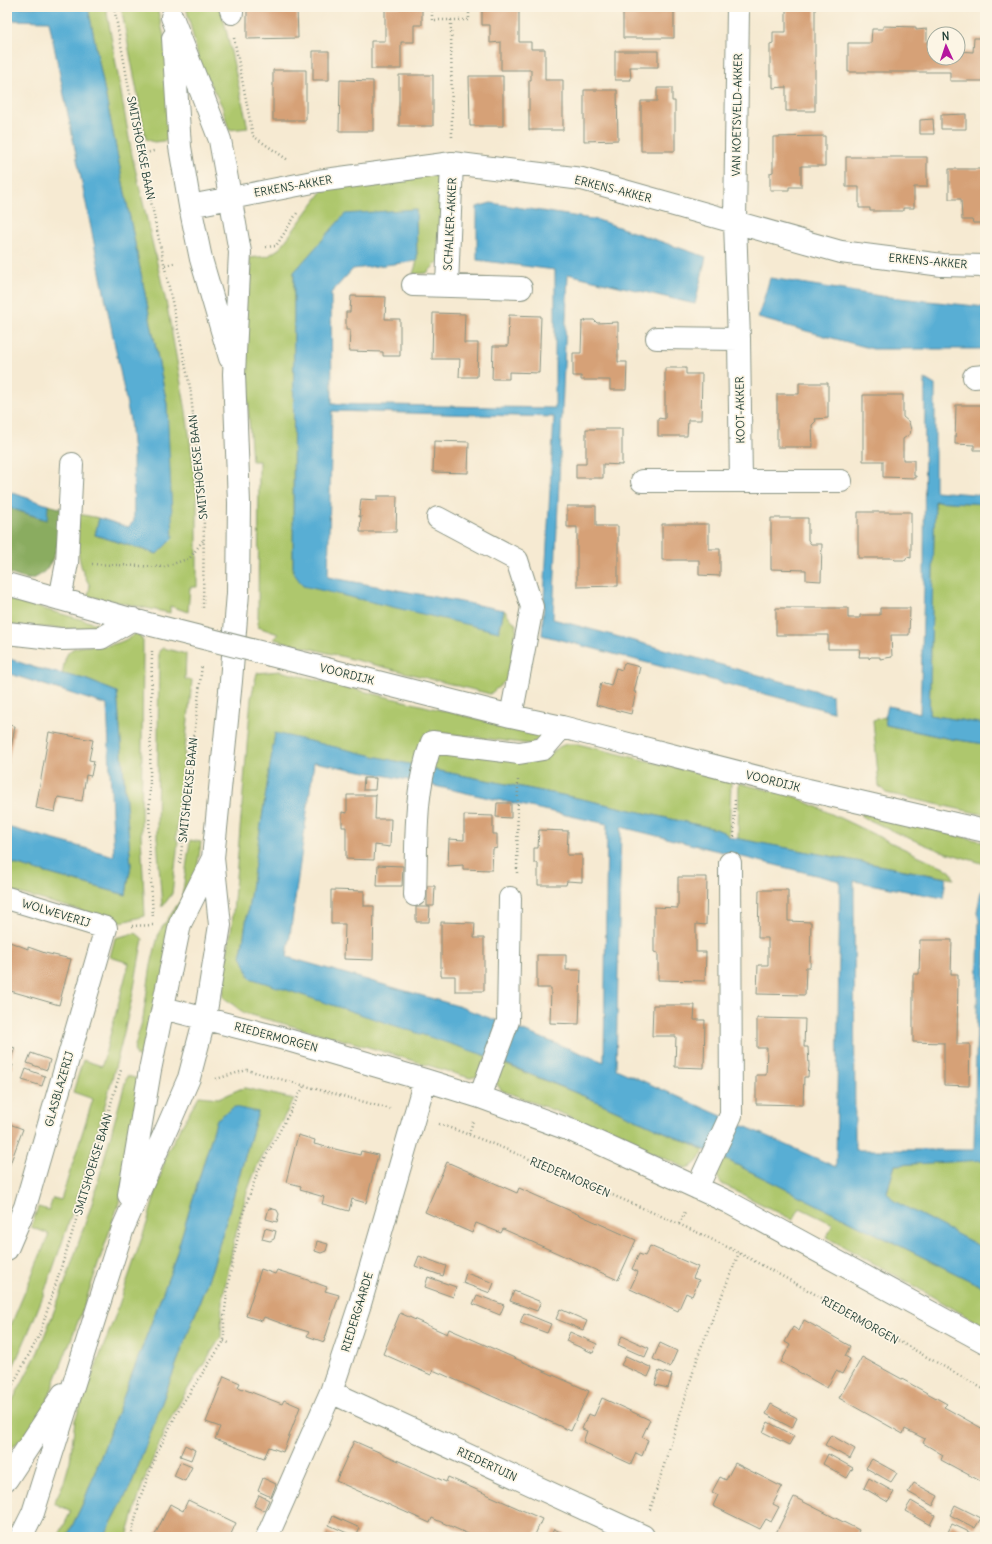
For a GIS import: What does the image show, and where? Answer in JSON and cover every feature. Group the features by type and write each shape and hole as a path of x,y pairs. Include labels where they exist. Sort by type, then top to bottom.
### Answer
{"street":[{"name":"VAN KOETSVELD-AKKER","path":"735,222 738,7"},
{"path":"21,1537 33,1512 124,1228 189,1078 205,1017 220,925 212,858 231,681 238,593 239,503 234,374 240,252 220,140 171,12"},
{"path":"171,12 180,147 190,206 201,259 234,374"},
{"name":"ERKENS-AKKER","path":"190,206 318,181 452,163 582,180 841,252 942,265 985,266"},
{"name":"SCHALKER-AKKER","path":"447,285 452,163"},
{"name":"KOOT-AKKER","path":"735,222 739,339 741,481"},
{"name":"SCHALKER-AKKER","path":"413,284 520,288"},
{"path":"657,338 739,339"},
{"path":"60,599 67,563 72,464"},
{"path":"642,481 841,482"},
{"path":"438,518 517,560 532,607 511,716"},
{"name":"VOORDIJK","path":"7,584 142,622 511,716 562,727 794,786 985,831"},
{"path":"7,633 60,639 101,638 142,622"},
{"path":"415,895 418,800 425,760 432,742 519,754 543,749 562,727"},
{"path":"124,1228 150,1070 180,924 212,858"},
{"path":"697,1188 731,1115 730,863"},
{"name":"WOLWEVERIJ","path":"7,898 106,928"},
{"path":"480,1096 508,1021 510,898"},
{"name":"GLASBLAZERIJ","path":"7,1249 25,1207 106,928"},
{"name":"RIEDERMORGEN","path":"163,1008 205,1017 281,1038 480,1096 573,1131 728,1202 985,1342"},
{"name":"RIEDERGAARDE","path":"267,1537 331,1392 360,1304 425,1080"},
{"path":"7,1479 78,1371"},
{"name":"RIEDERTUIN","path":"331,1392 643,1536"}],"path":[{"name":"SMITSHOEKSE BAAN","path":"114,7 141,154 190,386 204,513 202,618"},
{"path":"432,7 432,20 469,20 469,7"},
{"path":"231,10 231,19 253,136"},
{"path":"451,20 452,163"},
{"path":"67,563 164,568 190,558 204,538"},
{"path":"142,622 153,925 152,933"},
{"name":"SMITSHOEKSE BAAN","path":"179,870 202,658"},
{"path":"510,898 517,883 518,782"},
{"path":"733,831 734,811"},
{"path":"153,925 158,919"},
{"name":"SMITSHOEKSE BAAN","path":"7,1394 39,1336 70,1240 123,1063 150,1070"},
{"name":"RIEDERMORGEN","path":"189,1078 208,1081 247,1070 414,1116 469,1134 679,1224 739,1253 887,1334 985,1390"},
{"path":"131,1537 141,1495 157,1452 180,1407 224,1341 224,1317 229,1278 243,1213 258,1171 304,1086"},
{"path":"643,1536 700,1350 739,1253"},
{"path":"224,1341 231,1344"}],"green space":[{"path":"88,7 106,7 132,155 167,306 186,411 197,494 197,587 190,587 188,612 170,606 170,613 88,596 90,586 85,577 78,551 78,514 99,518 95,535 157,554 167,404"},
{"path":"121,7 157,7 169,57 171,140 154,142 146,139"},
{"path":"186,7 221,7 248,128 229,130 222,106 200,65"},
{"path":"438,175 447,189 442,258 427,273 413,274 417,261 416,209 294,272 293,572 499,632 504,610 517,626 508,679 490,694 273,639 278,634 258,627 259,461 252,461 242,325 243,306 251,272 249,258 268,256 280,248 324,189"},
{"path":"935,501 985,504 985,724 929,715"},
{"path":"48,505 63,509 59,539 52,560 47,569 40,575 31,579 7,573 7,507 46,520"},
{"path":"7,599 98,624 94,630 7,625"},
{"path":"135,634 139,635 143,641 141,834 145,916 122,922 7,890 7,862 126,895 131,865 117,692 85,679 62,674 66,658 71,650 79,647 105,646 123,641"},
{"path":"163,648 186,654 185,679 192,680 176,838 178,842 172,894 162,907 157,836 159,651"},
{"path":"280,671 544,735 529,744 435,732 416,766 275,734 241,955 487,1056 478,1076 470,1078 355,1043 244,1013 223,997 225,967 232,924 251,698 257,673"},
{"path":"885,717 886,725 951,739 985,744 985,815 886,793 879,786 873,720"},
{"path":"566,744 578,744 731,781 729,837 725,833 716,829 582,799 430,769 437,750 531,762 543,761 559,747"},
{"path":"739,783 796,797 944,867 951,872 954,879 738,839"},
{"path":"861,813 985,842 985,864 938,850 899,834 861,816"},
{"path":"190,840 201,842 197,870 143,1059 136,1056 134,1049 143,1018 151,965 159,932 182,898"},
{"path":"136,933 143,939 132,998 97,1133 72,1213 50,1276 26,1338 7,1379 7,1323 11,1325 49,1234 31,1227 38,1207 49,1210 53,1198 61,1200 93,1099 73,1092 83,1060 102,1066 129,963 110,957 115,938"},
{"path":"501,1063 591,1099 704,1150 695,1163 686,1168 573,1118 501,1090 496,1083"},
{"path":"127,1076 139,1079 133,1150 118,1206 84,1306 43,1412 35,1425 9,1451 7,1455 7,1411 38,1352 65,1283 92,1203"},
{"path":"245,1088 294,1099 258,1164 247,1192 234,1241 222,1302 221,1337 184,1395 167,1425 143,1483 127,1537 104,1537 131,1485 212,1269 258,1112 217,1119 171,1271 84,1501 67,1537 58,1537 71,1511 54,1503 64,1482 70,1461 75,1420 114,1319 147,1223 167,1152 199,1096 219,1098"},
{"path":"723,1158 985,1288 985,1327 826,1237 833,1224 800,1208 793,1220 722,1184 719,1180 717,1171"},
{"path":"975,1159 985,1160 985,1249 894,1201 887,1193 895,1165"}],"water":[{"path":"7,7 88,7 167,404 173,538 157,554 95,535 99,518 128,527 134,521 133,455 130,420 49,21 7,20"},
{"path":"491,203 598,220 706,257 695,304 568,274 553,619 832,695 833,712 542,635 554,417 332,411 328,577 504,610 499,632 303,586 293,572 294,272 345,214 416,209 417,261 353,269 331,293 332,404 555,408 555,270 477,260 477,207"},
{"path":"770,278 880,296 985,307 985,349 873,349 758,318"},
{"path":"925,379 935,385 935,491 985,495 985,504 935,501 929,715 985,724 985,744 951,739 886,725 885,717 888,706 920,713 924,587"},
{"path":"7,491 48,505 47,520 7,507"},
{"path":"7,658 36,668 85,679 117,692 131,865 126,895 7,862 7,827 114,856 107,705 7,673"},
{"path":"275,733 430,769 582,799 716,829 725,833 729,837 946,878 943,898 854,881 855,1150 974,1150 979,920 977,912 981,891 985,891 985,1160 895,1165 887,1192 894,1201 985,1249 985,1288 723,1158 591,1099 487,1056 250,978 241,955","holes":["314,762 403,779 607,824 604,1062 458,1006 287,957","621,827 840,881 836,1167 616,1069"]},
{"path":"234,1107 258,1112 212,1269 131,1485 104,1537 67,1537 84,1501 171,1271 217,1119"}],"building":[{"path":"247,7 297,7 298,38 247,39"},
{"path":"385,7 422,7 422,25 414,25 414,42 401,42 401,69 371,69 371,41 385,41"},
{"path":"482,7 519,7 519,42 531,42 531,49 545,49 545,80 563,80 563,130 529,130 529,80 531,80 531,70 501,70 501,42 490,43 490,25 482,25"},
{"path":"623,7 674,7 674,38 623,38"},
{"path":"786,8 815,8 815,111 786,111 786,87 773,88 773,76 770,76 770,44 773,43 773,32 786,32"},
{"path":"883,26 916,27 916,30 926,29 926,66 966,66 966,52 973,52 974,38 985,38 985,81 950,81 950,72 848,72 848,43 871,43 872,29 883,29"},
{"path":"313,51 329,51 329,80 313,80"},
{"path":"615,51 658,51 658,67 630,67 631,80 615,80"},
{"path":"273,70 306,70 306,120 273,120"},
{"path":"399,75 433,75 433,126 399,126"},
{"path":"469,76 503,76 503,126 470,126"},
{"path":"340,80 373,81 373,131 339,131"},
{"path":"657,88 672,88 672,101 675,101 675,151 641,151 641,101 657,101"},
{"path":"584,90 617,90 618,140 584,141"},
{"path":"966,114 966,129 941,129 941,115"},
{"path":"933,119 934,134 920,134 920,120"},
{"path":"825,136 825,166 801,166 801,187 789,187 789,190 770,190 770,173 773,172 773,137"},
{"path":"846,157 927,157 927,187 914,187 914,208 903,208 903,211 870,211 870,208 859,208 859,187 846,187"},
{"path":"949,169 985,169 985,223 973,223 972,220 962,220 961,199 949,199"},
{"path":"351,296 386,297 385,319 400,319 400,356 383,356 383,352 349,351 350,330 346,330 346,312 350,312"},
{"path":"433,313 465,314 464,343 478,343 477,377 459,377 460,359 432,359"},
{"path":"509,315 541,316 539,373 509,372 509,379 492,379 493,346 508,346"},
{"path":"594,320 597,323 618,322 618,362 627,362 626,390 610,390 610,380 581,380 581,376 573,376 573,353 581,353 582,322"},
{"path":"665,368 686,368 686,374 702,374 701,420 688,420 687,436 658,436 658,418 665,419"},
{"path":"799,383 828,383 828,418 815,419 816,421 812,425 813,447 777,447 777,394 799,394"},
{"path":"863,395 903,395 903,417 909,422 911,430 910,434 903,439 903,460 914,460 914,476 916,476 916,478 883,477 883,461 863,461"},
{"path":"956,405 985,405 985,450 974,450 974,445 955,444"},
{"path":"586,429 622,429 622,465 603,464 603,478 576,478 576,464 586,464"},
{"path":"434,441 469,442 468,473 433,472"},
{"path":"377,496 397,496 396,532 360,532 361,516 359,517 361,499 377,500"},
{"path":"567,506 596,506 596,526 618,526 618,586 577,587 577,527 567,527"},
{"path":"858,512 911,512 911,558 907,557 905,560 895,560 893,558 858,558"},
{"path":"771,518 808,518 808,540 811,544 822,544 821,581 806,580 806,570 771,569"},
{"path":"662,524 709,524 709,549 720,549 720,576 699,575 699,560 662,560"},
{"path":"776,608 848,608 848,618 860,618 860,615 880,615 880,608 910,608 909,635 891,635 892,657 880,659 880,657 871,657 869,659 869,657 859,657 860,649 828,649 828,635 776,635"},
{"path":"624,663 640,667 631,714 596,705 601,683 611,686 616,668 622,670"},
{"path":"7,725 15,726 8,764 7,764"},
{"path":"49,732 93,740 89,760 94,761 91,776 86,775 82,801 58,797 55,812 36,808"},
{"path":"364,778 376,778 375,790 363,790"},
{"path":"347,795 376,795 375,819 391,819 390,847 375,845 374,860 346,859 346,827 342,827 342,812 347,813"},
{"path":"497,803 511,803 511,818 496,817"},
{"path":"464,815 493,816 493,834 497,834 497,848 493,849 492,870 463,869 463,865 448,866 449,839 464,840"},
{"path":"539,830 568,831 567,855 582,855 582,882 567,881 566,885 538,885 538,863 534,863 534,848 538,848"},
{"path":"378,865 403,866 402,886 377,886"},
{"path":"678,877 707,877 706,925 696,924 696,952 706,952 705,981 658,980 658,953 654,952 654,907 678,908"},
{"path":"427,886 435,886 434,906 427,906"},
{"path":"331,890 364,891 364,906 374,906 373,960 344,959 345,924 331,924"},
{"path":"759,890 788,890 788,921 811,922 810,967 806,967 805,995 757,994 758,965 768,965 768,938 758,938"},
{"path":"416,907 430,907 429,922 416,922"},
{"path":"441,922 475,923 474,938 484,938 484,991 455,991 455,976 441,976"},
{"path":"920,940 952,940 951,974 958,974 957,1044 970,1044 969,1086 944,1085 944,1043 913,1042 913,974 919,974"},
{"path":"7,941 28,949 28,947 45,953 71,959 59,1005 7,990"},
{"path":"537,955 566,955 566,970 581,970 579,1024 550,1023 551,988 537,988"},
{"path":"653,1005 695,1005 694,1020 705,1020 704,1068 675,1067 676,1036 652,1036"},
{"path":"757,1018 805,1019 804,1047 808,1047 809,1066 808,1077 804,1077 803,1105 756,1104 756,1075 766,1075 767,1048 757,1048"},
{"path":"7,1045 15,1048 11,1058 7,1056"},
{"path":"31,1053 50,1060 47,1070 27,1063"},
{"path":"7,1063 13,1065 9,1076 7,1075"},
{"path":"26,1069 45,1076 42,1086 22,1080"},
{"path":"7,1123 23,1129 7,1172"},
{"path":"298,1135 315,1140 314,1144 360,1155 361,1151 378,1155 366,1203 352,1199 349,1211 322,1204 324,1197 300,1190 301,1186 286,1182"},
{"path":"447,1162 517,1193 519,1188 636,1240 618,1280 503,1229 501,1233 476,1223 472,1233 425,1212"},
{"path":"269,1208 277,1210 279,1214 277,1222 266,1219"},
{"path":"265,1228 276,1231 274,1239 270,1241 262,1239"},
{"path":"317,1241 328,1244 326,1251 321,1253 315,1251"},
{"path":"650,1246 698,1267 693,1278 699,1280 692,1296 686,1293 678,1311 630,1289 638,1272 632,1269 639,1254 645,1256"},
{"path":"419,1256 446,1266 443,1276 415,1266"},
{"path":"261,1269 275,1274 277,1270 302,1278 327,1287 325,1291 339,1295 324,1342 307,1336 309,1332 264,1317 262,1321 246,1316"},
{"path":"466,1273 494,1283 490,1293 463,1283"},
{"path":"428,1277 456,1287 453,1297 425,1287"},
{"path":"514,1291 541,1302 537,1311 510,1301"},
{"path":"477,1295 504,1305 500,1315 473,1304"},
{"path":"560,1309 587,1321 583,1330 556,1319"},
{"path":"400,1313 447,1334 449,1329 589,1391 571,1431 433,1370 431,1375 383,1354"},
{"path":"524,1313 551,1324 547,1333 520,1323"},
{"path":"804,1320 850,1346 845,1356 850,1359 842,1374 836,1371 827,1388 781,1362 790,1345 785,1342 793,1327 799,1331"},
{"path":"570,1332 597,1344 593,1353 566,1341"},
{"path":"622,1336 649,1348 645,1357 618,1345"},
{"path":"660,1343 677,1351 670,1367 653,1359"},
{"path":"626,1356 652,1368 648,1377 621,1365"},
{"path":"862,1357 947,1404 944,1407 985,1430 984,1483 941,1460 943,1455 923,1443 925,1439 905,1429 903,1434 839,1398"},
{"path":"659,1371 672,1375 668,1388 655,1385"},
{"path":"224,1376 240,1383 238,1387 282,1404 284,1400 300,1407 283,1452 269,1447 264,1458 215,1439 220,1427 206,1422"},
{"path":"602,1398 650,1420 642,1437 648,1440 642,1456 636,1453 631,1464 583,1442 587,1431 582,1429 588,1414 594,1416"},
{"path":"771,1404 797,1418 792,1428 766,1414"},
{"path":"768,1422 794,1436 789,1445 763,1432"},
{"path":"831,1435 855,1449 850,1459 825,1445"},
{"path":"354,1441 446,1482 448,1477 542,1519 534,1537 475,1537 432,1518 430,1523 336,1481"},
{"path":"185,1445 195,1450 191,1460 180,1456"},
{"path":"828,1454 853,1468 847,1478 823,1464"},
{"path":"872,1459 897,1473 891,1482 866,1468"},
{"path":"180,1462 192,1467 185,1481 174,1476"},
{"path":"735,1463 782,1487 773,1504 779,1507 771,1522 766,1519 760,1529 713,1506 718,1495 712,1492 720,1477 726,1480"},
{"path":"263,1478 276,1484 271,1497 258,1491"},
{"path":"869,1478 894,1492 888,1502 864,1488"},
{"path":"914,1483 938,1496 933,1506 908,1492"},
{"path":"259,1495 269,1500 264,1511 254,1506"},
{"path":"794,1497 859,1530 857,1535 862,1537 774,1537"},
{"path":"188,1500 236,1523 231,1534 237,1537 154,1537 170,1504 183,1511"},
{"path":"911,1501 935,1515 930,1525 905,1511"},
{"path":"955,1505 981,1518 975,1528 950,1515"},
{"path":"333,1516 360,1528 356,1537 329,1525"},
{"path":"952,1524 978,1537 954,1537 947,1534"},
{"path":"554,1529 571,1537 550,1537"},
{"path":"327,1531 339,1537 324,1537"}]}
